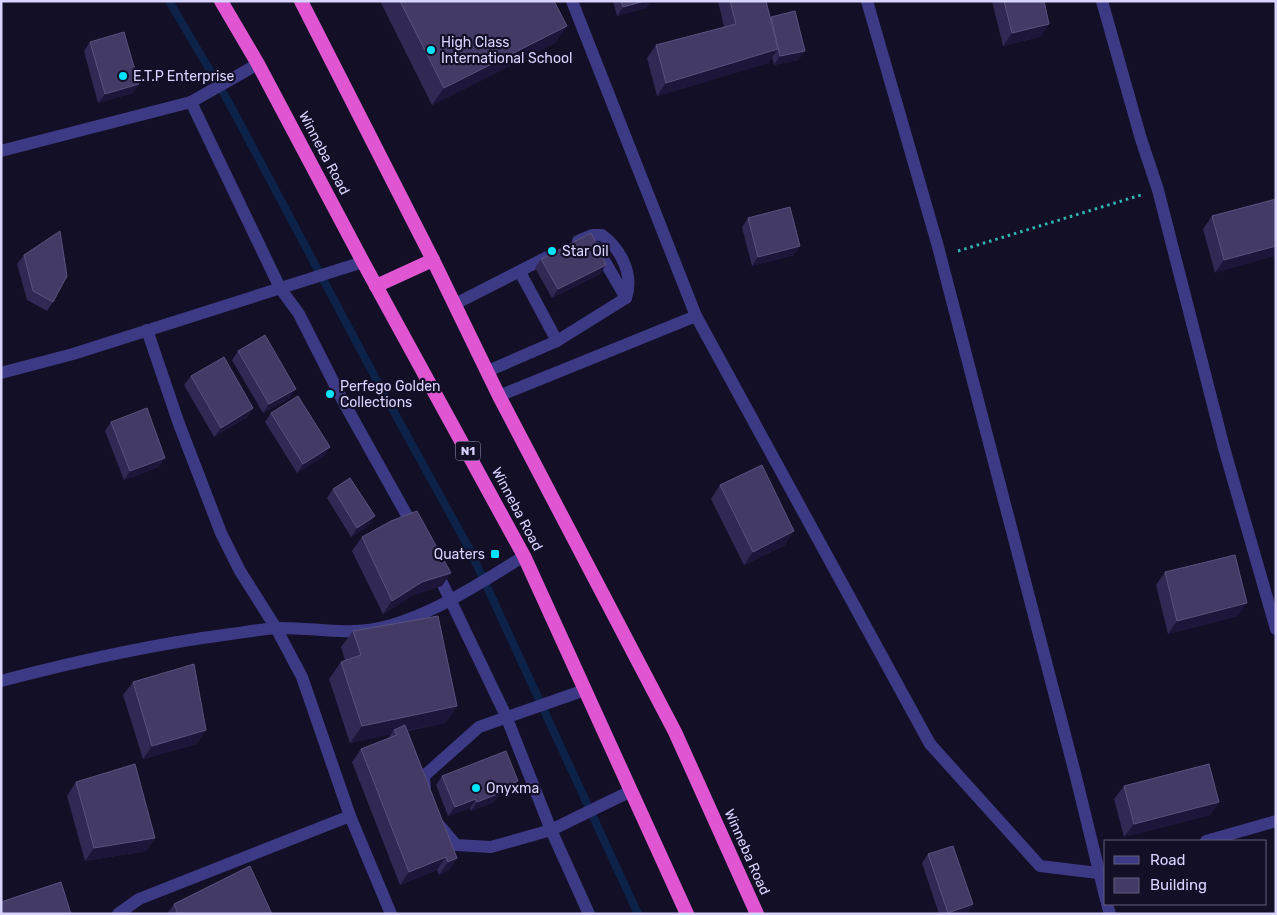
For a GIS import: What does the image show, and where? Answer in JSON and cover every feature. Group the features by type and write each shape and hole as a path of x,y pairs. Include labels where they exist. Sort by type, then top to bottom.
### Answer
{"highway":[{"name":"Winneba Road","path":"221,1 258,64 363,262 524,556 687,914"},
{"name":"Winneba Road","path":"300,1 433,260 499,396 675,732 757,914"},
{"path":"376,286 433,260"}],"street":[{"path":"572,1 696,316 930,744 1040,866 1102,872"},
{"path":"867,1 940,256 1102,872 1104,886"},
{"path":"1102,1 1141,139 1158,190 1224,448 1276,629"},
{"path":"1,151 191,102 258,64"},
{"path":"191,102 280,288 299,314 343,402 420,538"},
{"path":"455,304 590,236 626,298 557,340 488,371"},
{"path":"1,373 73,354 363,262"},
{"path":"520,272 557,340"},
{"path":"499,396 696,316"},
{"path":"147,330 179,424 221,532 249,587 276,628 302,677 350,816 391,914"},
{"path":"429,556 506,716 551,830 589,914"},
{"path":"1,681 135,649 193,639 276,628 349,631 375,629 402,621 451,599 524,556"},
{"path":"425,802 424,776 480,727 506,716 585,690"},
{"path":"432,817 456,845 491,847 551,830 631,791"},
{"path":"118,914 139,899 350,816"},
{"path":"1210,840 1276,821"}],"path":[{"path":"940,256 1158,190"}],"building":[{"path":"400,1 554,1 567,26 444,88"},
{"path":"621,1 645,1 623,7"},
{"path":"730,1 766,1 778,49 666,83 656,45 736,24"},
{"path":"1004,1 1044,1 1049,24 1012,33"},
{"path":"795,11 805,51 780,56 771,17"},
{"path":"124,32 139,84 105,94 90,42"},
{"path":"1276,199 1276,246 1224,260 1212,216"},
{"path":"790,207 800,246 758,257 748,218"},
{"path":"60,231 67,276 53,302 33,291 24,255"},
{"path":"591,233 606,265 558,289 541,259"},
{"path":"265,335 296,389 269,404 238,351"},
{"path":"224,357 253,408 221,428 191,376"},
{"path":"298,396 330,447 303,464 271,413"},
{"path":"147,408 165,458 130,471 111,422"},
{"path":"762,465 794,531 753,552 720,485"},
{"path":"350,478 375,516 357,528 333,489"},
{"path":"417,511 451,573 422,582 392,601 362,537 391,521"},
{"path":"1235,555 1247,603 1177,621 1165,572"},
{"path":"438,616 457,706 362,726 341,662 361,655 353,631"},
{"path":"194,664 206,730 152,746 133,682"},
{"path":"405,725 457,858 448,862 446,857 409,872 361,749 397,735 394,730"},
{"path":"506,751 518,781 499,789 500,793 477,802 476,799 455,807 442,776"},
{"path":"135,764 155,838 94,848 76,782"},
{"path":"1209,764 1219,802 1134,824 1124,786"},
{"path":"953,846 973,904 948,913 928,854"},
{"path":"250,866 272,914 178,914 174,904"},
{"path":"61,882 71,914 1,914 1,902"}],"waterway":[{"path":"169,1 228,101 383,392 470,550 638,914"}],"place":[{"name":"High Class International School","path":"431,50"},
{"name":"E.T.P Enterprise","path":"123,76"},
{"name":"Star Oil","path":"552,251"},
{"name":"Perfego Golden Collections","path":"330,394"},
{"name":"Quaters","path":"495,554"},
{"name":"Onyxma","path":"476,788"}]}
